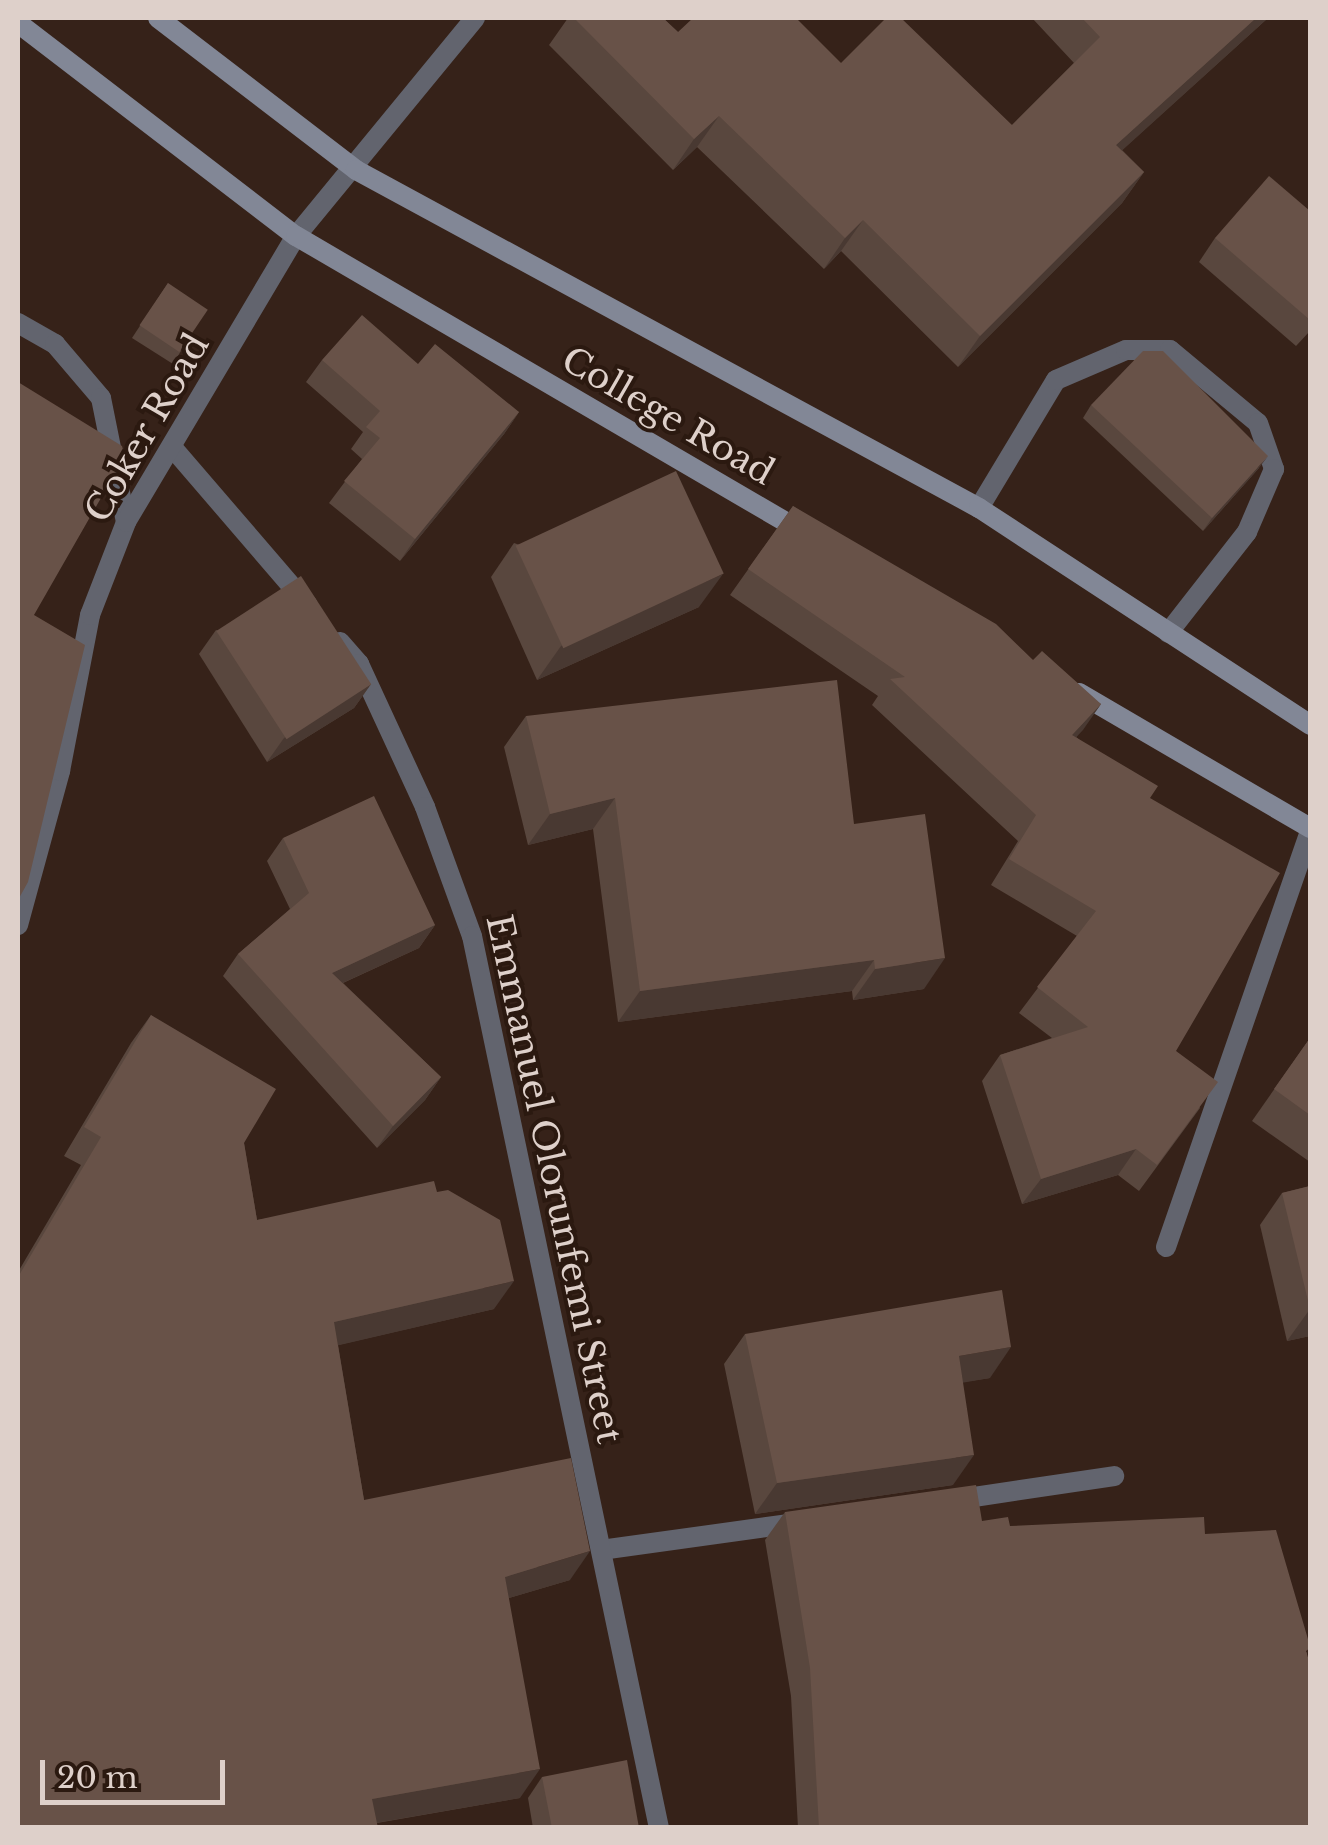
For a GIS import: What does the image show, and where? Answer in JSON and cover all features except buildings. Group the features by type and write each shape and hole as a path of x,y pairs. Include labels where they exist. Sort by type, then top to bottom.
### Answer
{"main road":[{"name":"College Road","path":"158,18 356,170 978,508 1310,725"},
{"name":"College Road","path":"18,23 296,236 829,547"},
{"path":"1052,678 1310,830"}],"street":[{"name":"Coker Road","path":"18,925 60,772 90,616 126,522 296,236 356,170 475,18"},
{"path":"18,323 56,344 101,398 126,522"},
{"path":"978,508 1056,380 1126,350 1170,350 1258,423 1274,469 1246,532 1168,633"},
{"name":"Emmanuel Olorunfemi Street","path":"172,447 359,664 425,807 472,936 659,1828"},
{"path":"1166,1247 1310,830"},
{"path":"924,1504 1114,1476"},
{"path":"600,1550 829,1518"}]}
